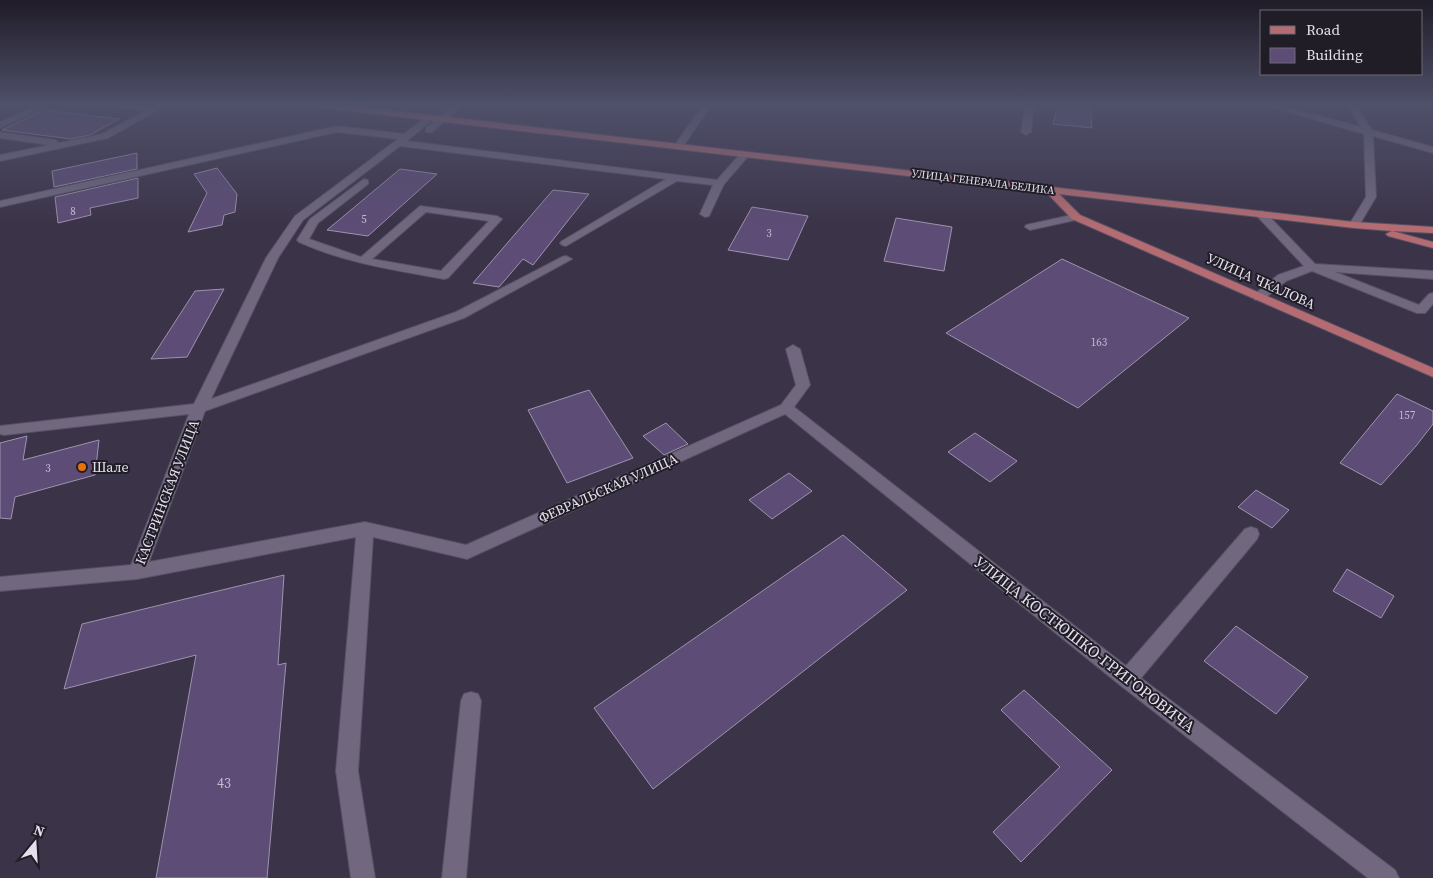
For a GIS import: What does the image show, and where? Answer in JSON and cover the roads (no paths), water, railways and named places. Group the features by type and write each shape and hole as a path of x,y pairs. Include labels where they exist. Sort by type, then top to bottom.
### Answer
{"main road":[{"name":"УЛИЦА ГЕНЕРАЛА БЕЛИКА","path":"670,145 1354,225"},
{"path":"1049,189 1076,217"},
{"name":"УЛИЦА ЧКАЛОВА","path":"1076,217 1433,373"},
{"path":"1354,225 1433,230"},
{"path":"1354,225 1433,245"}],"street":[{"path":"0,158 63,145"},
{"path":"0,204 265,145"},
{"name":"КАСТРИНСКАЯ УЛИЦА","path":"137,572 199,408 272,258 299,218 400,145"},
{"path":"363,261 424,208 497,219 444,275 363,261 322,249 303,240 314,221 401,145"},
{"path":"435,145 719,183"},
{"path":"1354,225 1371,196 1369,145"},
{"path":"1415,145 1433,150"},
{"path":"705,214 719,183 745,154"},
{"path":"566,243 675,178"},
{"path":"1261,214 1312,267 1421,310 1433,297"},
{"path":"1030,227 1076,217"},
{"path":"4,430 199,408 460,315 566,259"},
{"path":"1259,297 1282,278 1312,267 1433,275"},
{"name":"ФЕВРАЛЬСКАЯ УЛИЦА","path":"364,529 467,552 786,408 803,385 793,349"},
{"name":"УЛИЦА КОСТЮШКО-ГРИГОРОВИЧА","path":"786,408 1127,679 1387,878"},
{"path":"363,878 347,772 364,529"},
{"name":"КАСТРИНСКАЯ УЛИЦА","path":"137,572 364,529"},
{"path":"1127,679 1251,534"},
{"path":"0,584 137,572"},
{"path":"454,878 471,701"}],"place":[{"name":"Шале","path":"82,467"}]}
